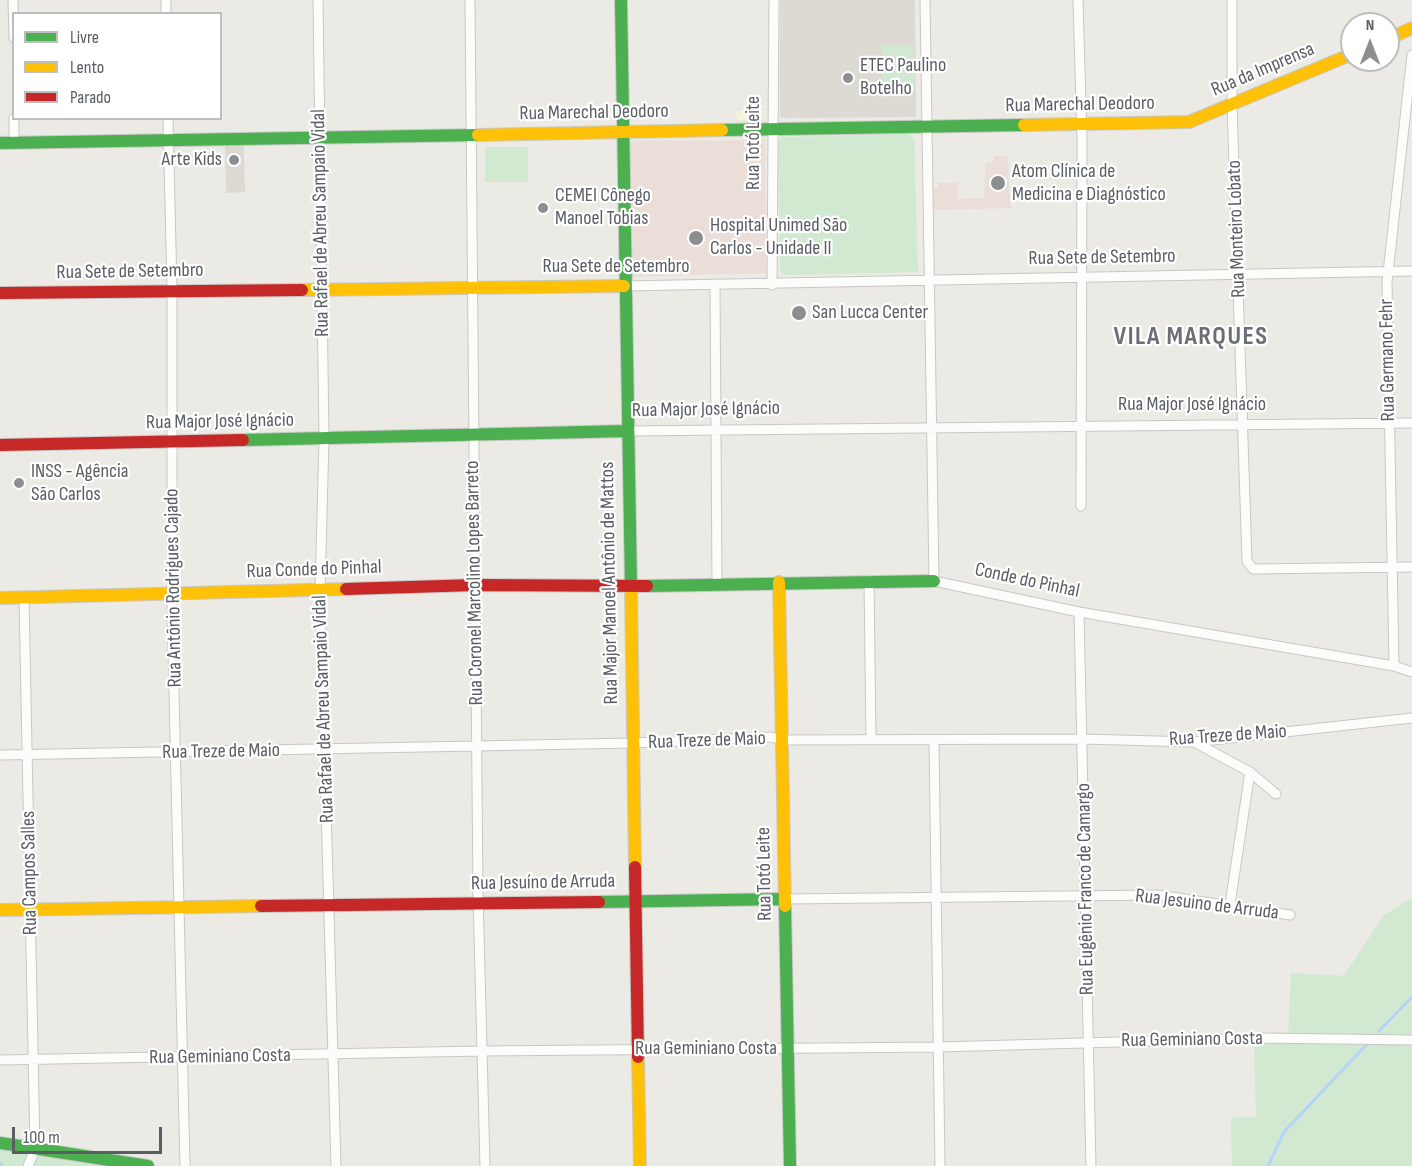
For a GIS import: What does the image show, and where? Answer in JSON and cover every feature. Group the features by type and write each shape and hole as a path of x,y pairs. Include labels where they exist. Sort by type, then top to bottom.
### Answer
{"street":[{"name":"Rua Rafael de Abreu Sampaio Vidal","path":"318,0 324,439 320,590 336,1166"},
{"name":"Rua Coronel Marcolino Lopes Barreto","path":"470,0 478,904 485,1166"},
{"name":"Rua Major Manoel Antônio de Mattos","path":"621,0 640,1166"},
{"name":"Rua Totó Leite","path":"772,285 774,0"},
{"path":"925,0 934,581"},
{"path":"1078,0 1082,124 1082,506"},
{"name":"Rua Monteiro Lobato","path":"1232,0 1232,105 1239,274 1246,561 1253,569 1392,567"},
{"name":"Rua Germano Fehr","path":"1394,666 1387,272 1408,120 1412,55"},
{"name":"Rua da Imprensa","path":"1189,122 1340,59"},
{"path":"14,120 14,143"},
{"name":"Rua Antônio Rodrigues Cajado","path":"168,120 172,290 173,594 185,1166"},
{"name":"Rua Marechal Deodoro","path":"0,143 1189,122"},
{"name":"Rua Sete de Setembro","path":"0,293 715,286 1412,271"},
{"path":"715,286 717,583"},
{"name":"Rua Major José Ignácio","path":"0,445 172,443 715,429 1412,423"},
{"path":"1392,567 1412,567"},
{"path":"869,580 872,739"},
{"name":"Conde do Pinhal","path":"630,586 869,580 934,581 1079,612 1394,666 1412,672"},
{"name":"Rua Totó Leite","path":"779,582 790,1166"},
{"name":"Rua Conde do Pinhal","path":"0,598 475,585 630,586"},
{"name":"Rua Campos Salles","path":"24,598 35,1149"},
{"name":"Rua Eugênio Franco de Camargo","path":"1079,612 1087,894 1091,1166"},
{"name":"Rua Treze de Maio","path":"0,755 633,743 771,737 782,740 1082,739 1194,742 1412,718"},
{"path":"934,740 940,1166"},
{"path":"1194,742 1250,772 1276,794"},
{"path":"1230,904 1250,772"},
{"name":"Rua Jesuíno de Arruda","path":"0,910 1087,894"},
{"name":"Rua Jesuino de Arruda","path":"1087,894 1158,895 1230,904 1290,915"},
{"name":"Rua Geminiano Costa","path":"0,1060 482,1051 939,1047 1260,1038 1412,1040"},
{"path":"0,1143 148,1166"},
{"path":"28,1166 35,1149"}],"shaded area":[{"name":"ETEC Paulino Botelho","path":"780,0 915,0 916,117 780,118"},
{"path":"756,99 757,111 764,111 761,120 737,120 736,111 746,111 745,100"},
{"name":"Hospital Unimed São Carlos - Unidade II","path":"765,140 766,273 626,277 627,141"},
{"name":"Arte Kids","path":"225,146 244,146 245,192 226,193"},
{"name":"Atom Clínica de Medicina e Diagnóstico","path":"994,156 1007,156 1011,208 934,210 933,188 938,188 938,183 957,183 958,199 984,198 986,163 994,161"}],"green space":[{"path":"882,45 913,45 914,90 882,91"},
{"path":"908,134 914,139 918,272 783,275 780,269 778,143 781,137"},
{"path":"485,147 528,147 528,182 485,182"},
{"path":"1412,898 1412,1166 1232,1166 1231,1118 1256,1117 1254,1039 1288,1038 1291,973 1344,976 1384,915"},
{"path":"0,1143 148,1166 0,1166"}],"waterway":[{"path":"1379,1031 1412,997"},
{"path":"1268,1166 1284,1132 1369,1042"}],"traffic: fast":[{"path":"621,0 631,587"},
{"path":"722,130 1024,125"},
{"path":"0,143 478,135"},
{"path":"243,440 627,431"},
{"path":"647,586 934,581"},
{"path":"599,902 785,899"},
{"path":"785,906 790,1166"},
{"path":"0,1143 148,1166"}],"traffic: slow":[{"path":"1400,34 1412,28"},
{"path":"1024,125 1189,122 1340,59"},
{"path":"478,135 722,130"},
{"path":"302,290 624,286"},
{"path":"779,582 785,906"},
{"path":"631,587 635,867"},
{"path":"0,598 346,589"},
{"path":"0,910 261,906"},
{"path":"638,1057 640,1166"}],"traffic: jam":[{"path":"0,293 302,290"},
{"path":"0,445 243,440"},
{"path":"346,589 475,585 647,586"},
{"path":"635,867 638,1057"},
{"path":"261,906 599,902"}],"place":[{"name":"ETEC Paulino Botelho","path":"848,78"},
{"name":"Arte Kids","path":"234,160"},
{"name":"Atom Clínica de Medicina e Diagnóstico","path":"998,183"},
{"name":"CEMEI Cônego Manoel Tobias","path":"543,208"},
{"name":"Hospital Unimed São Carlos - Unidade II","path":"696,238"},
{"name":"San Lucca Center","path":"799,313"},
{"name":"INSS - Agência São Carlos","path":"19,483"}],"district":[{"name":"VILA MARQUES","path":"1191,337"}]}
